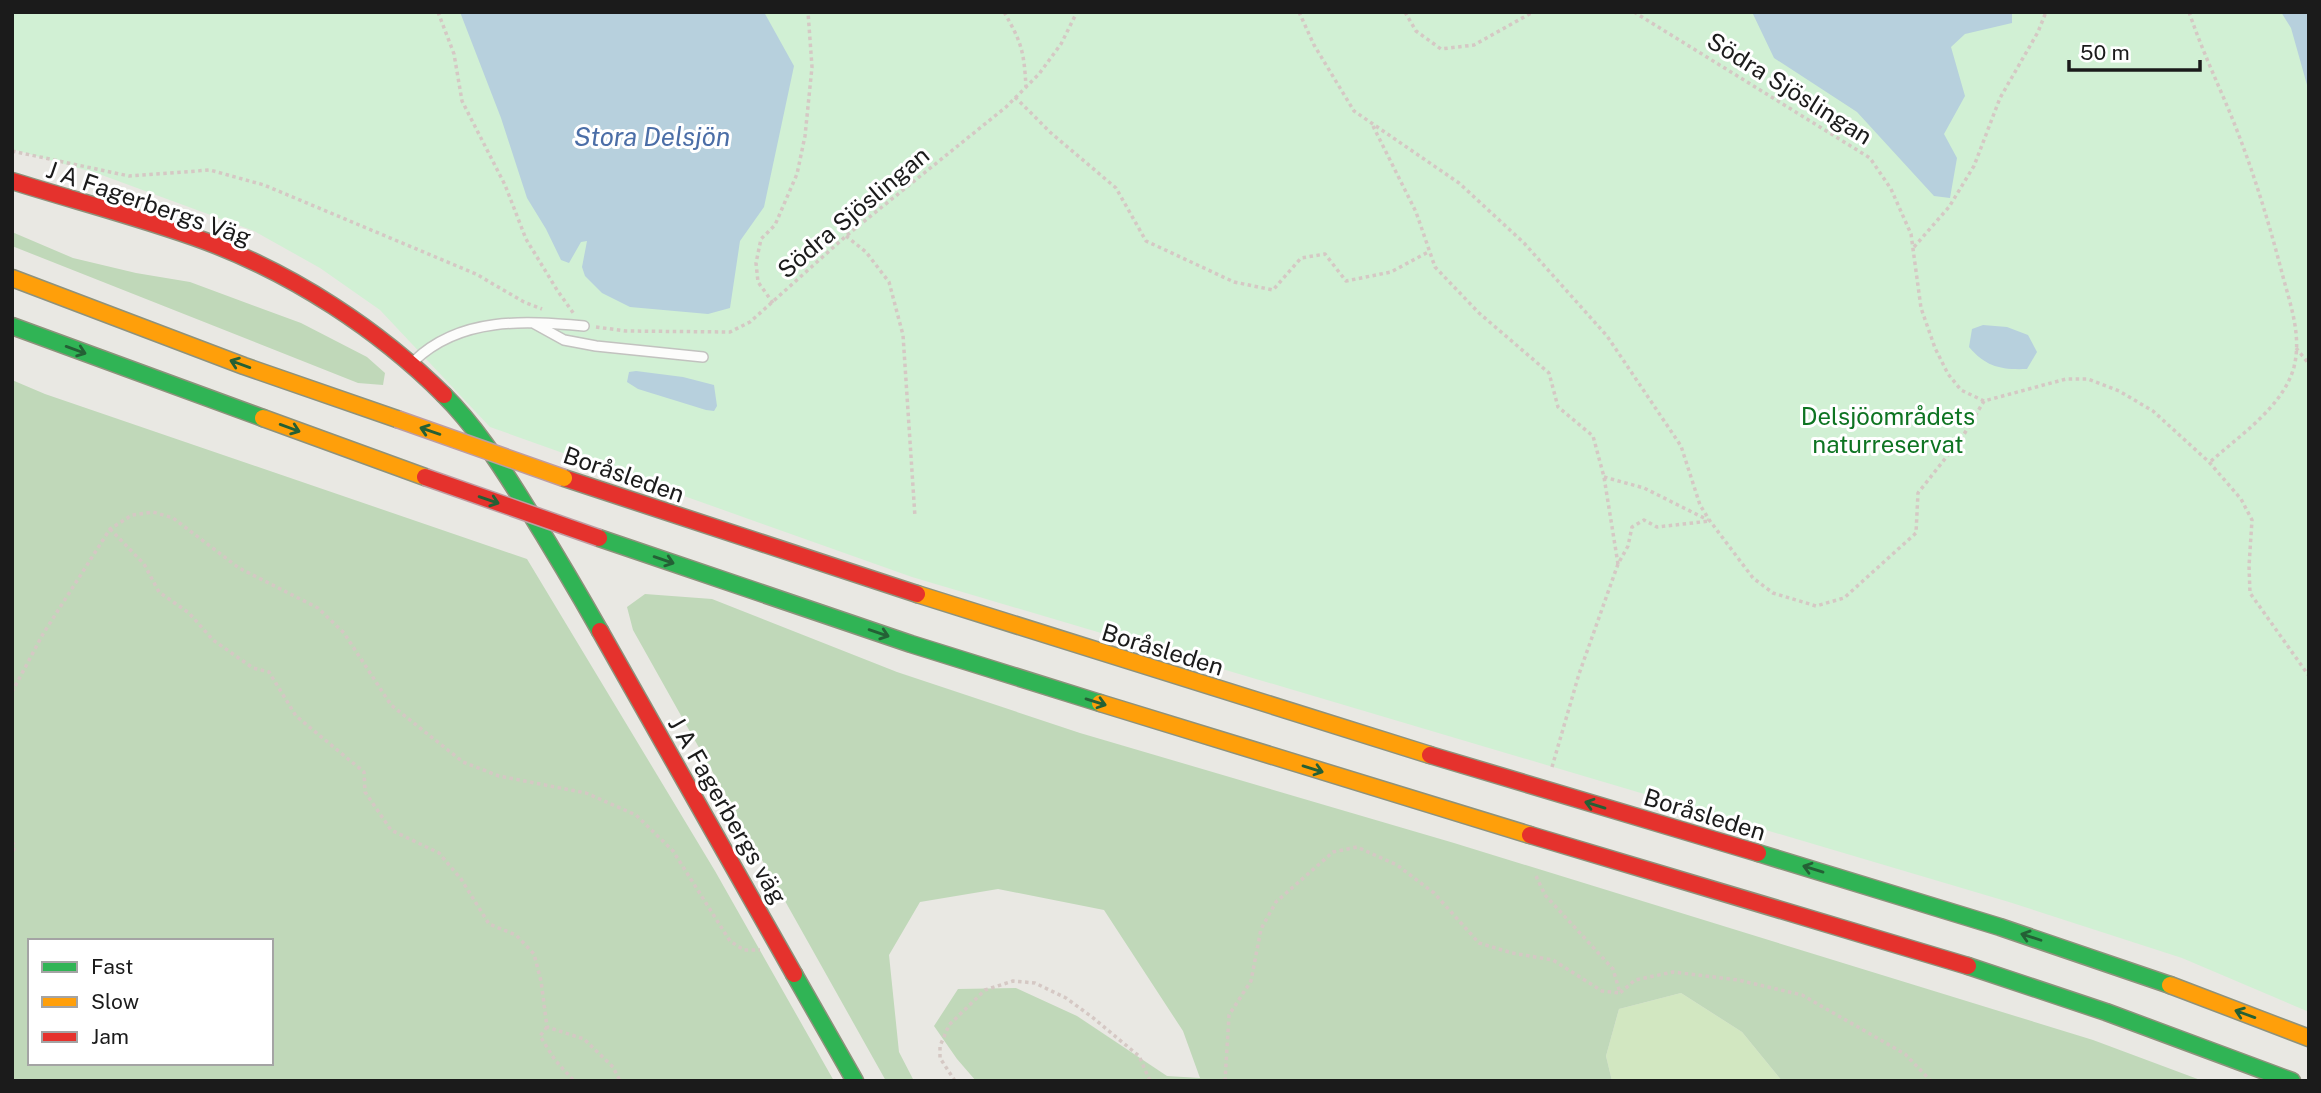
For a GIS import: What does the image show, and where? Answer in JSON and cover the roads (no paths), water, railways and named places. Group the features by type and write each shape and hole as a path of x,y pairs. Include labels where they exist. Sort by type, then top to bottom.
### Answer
{"main road":[{"name":"J A Fagerbergs Väg","path":"12,181 205,241 275,272 339,310 412,363 463,414 561,562"},
{"name":"Boråsleden","path":"12,278 244,366 564,478 925,598 1471,768 1940,907 2123,968 2309,1038"},
{"path":"12,326 425,477 911,644 1443,809 1925,951 2106,1012 2292,1081"},
{"name":"J A Fagerbergs väg","path":"561,562 855,1081"}],"lane":[{"path":"412,363 424,352 465,329 529,321 584,326"},
{"path":"529,321 564,340 702,357"}],"water":[{"name":"Stora Delsjön","path":"460,12 764,12 794,66 764,207 740,241 730,308 708,314 630,307 602,293 585,276 582,267 587,241 581,242 569,263 561,260 527,198 501,118"},
{"path":"1752,12 2012,12 2012,23 1965,34 1951,47 1965,96 1944,134 1957,158 1950,198 1934,196 1857,112 1774,58"},
{"path":"2281,12 2307,12 2309,15 2309,92 2291,28"},
{"path":"1983,325 2007,327 2028,335 2037,352 2027,369 1995,366 1975,354 1969,347 1972,329"},
{"path":"629,372 683,377 714,385 717,406 714,411 706,410 638,389 627,382"}],"park label":[{"name":"Delsjöområdets naturreservat","path":"1888,430"}]}
